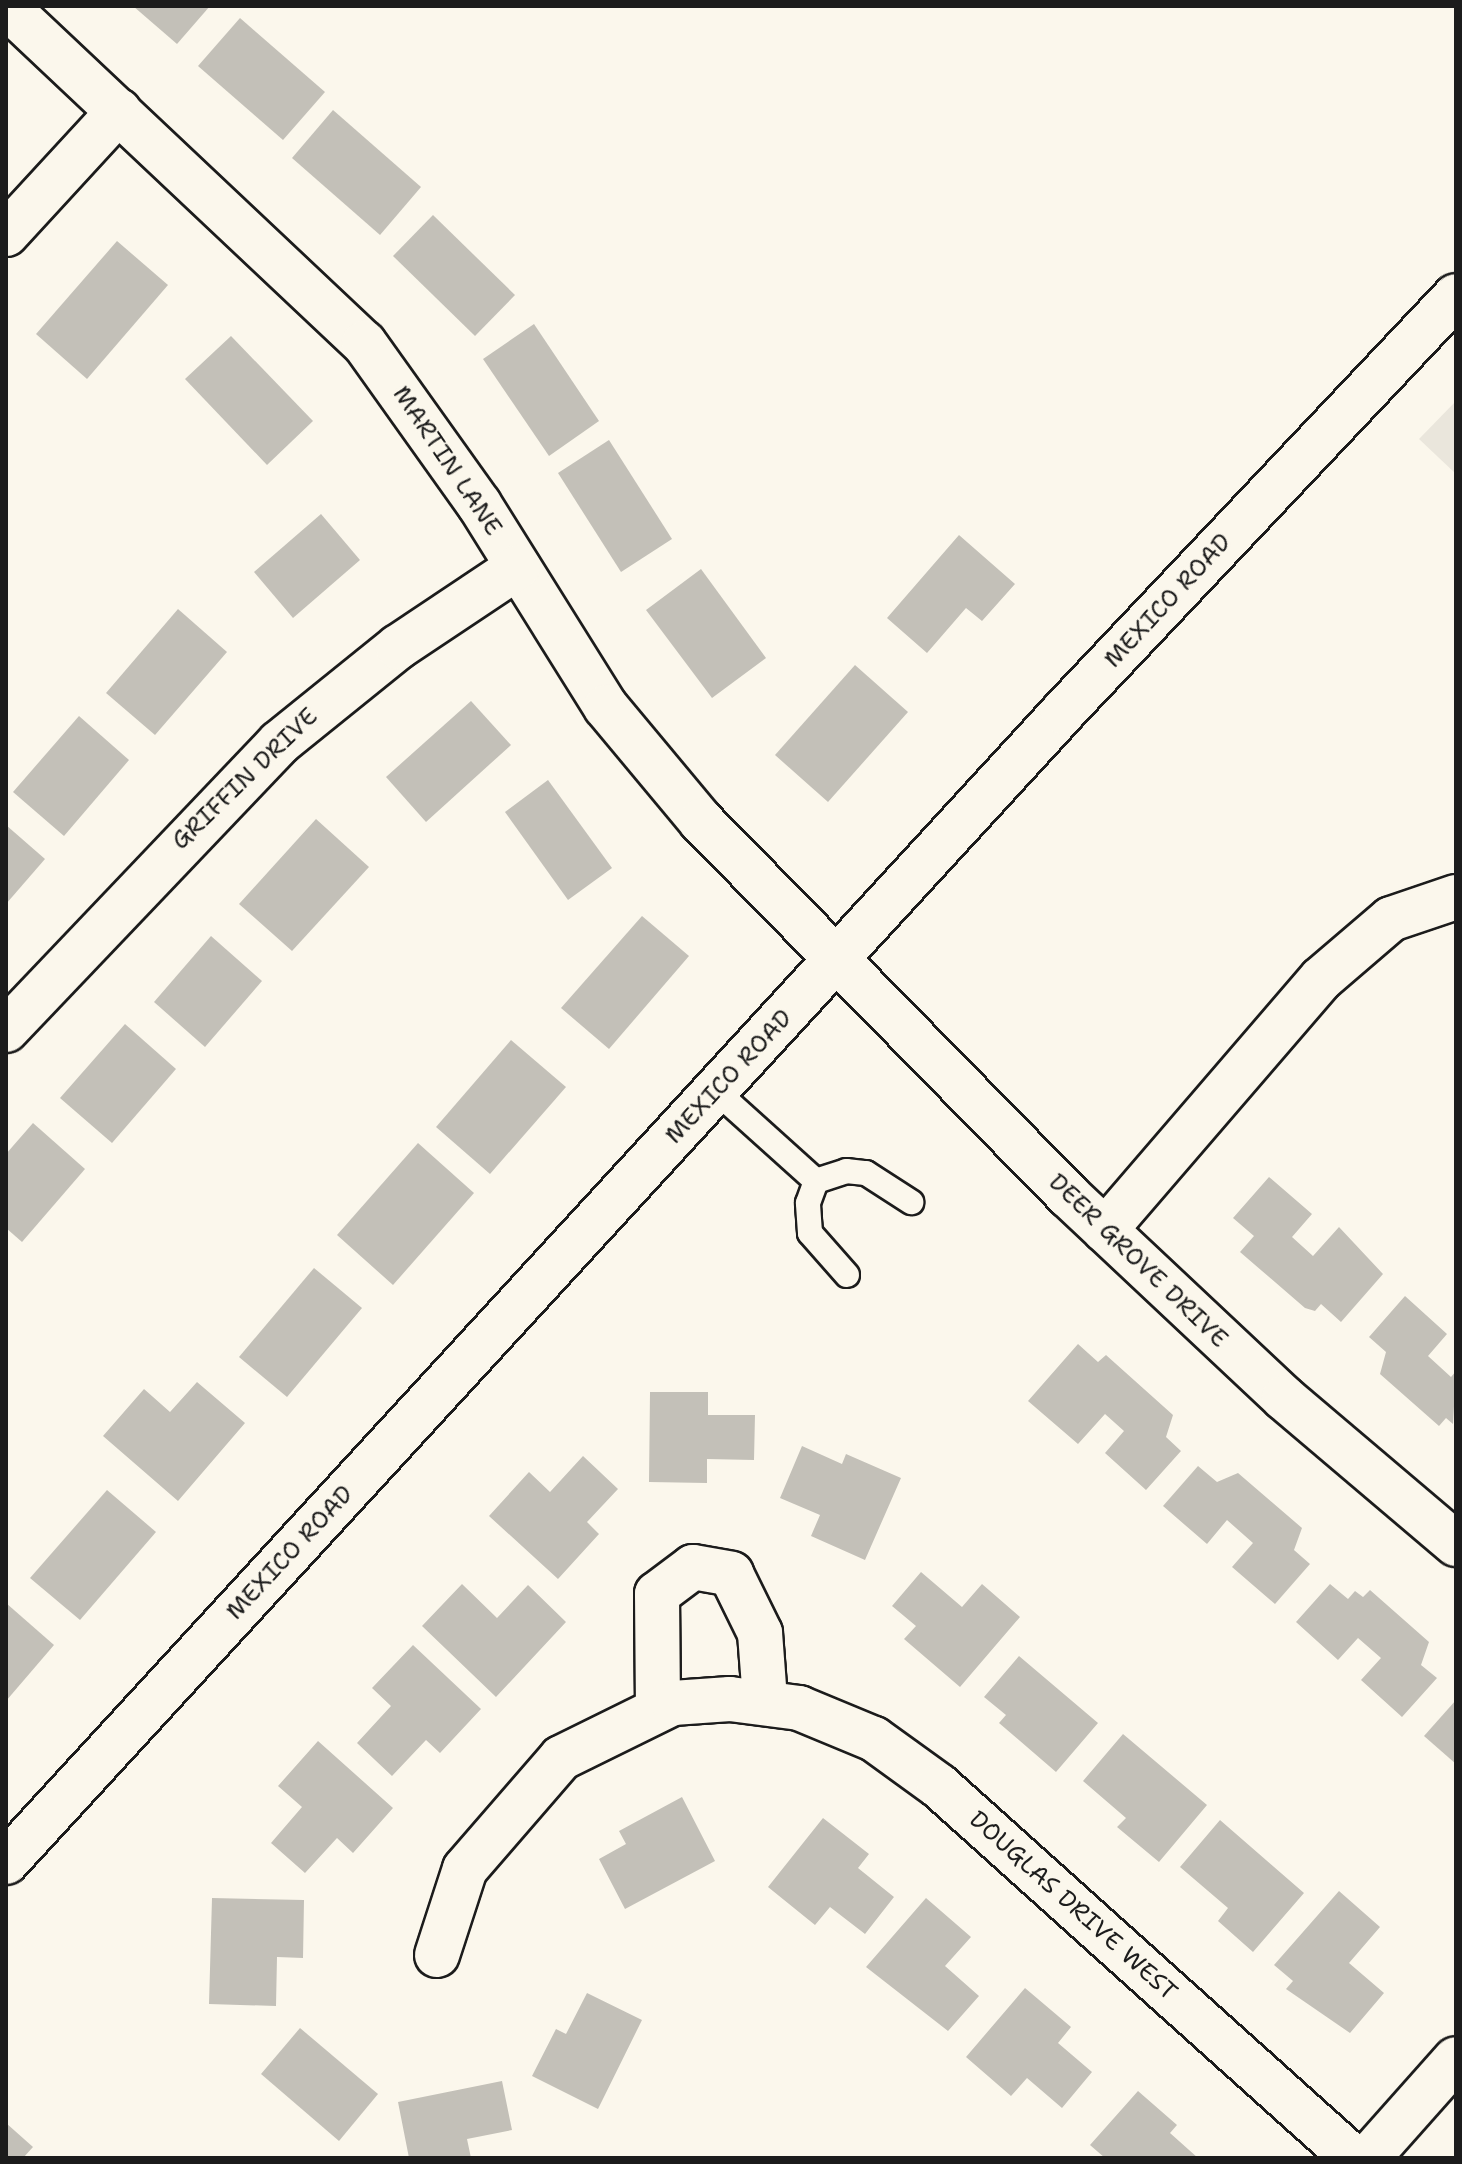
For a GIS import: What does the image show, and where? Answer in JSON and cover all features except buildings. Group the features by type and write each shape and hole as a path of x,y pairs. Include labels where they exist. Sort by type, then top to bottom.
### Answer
{"street":[{"name":"MARTIN LANE","path":"6,6 364,343 645,758 839,958"},
{"path":"6,234 119,111"},
{"name":"MEXICO ROAD","path":"6,1862 839,958 1456,296"},
{"name":"GRIFFIN DRIVE","path":"6,1030 279,743 398,647 518,567"},
{"path":"1105,1230 1321,979 1391,919 1456,897"},
{"name":"DEER GROVE DRIVE","path":"839,958 1105,1230 1284,1398 1456,1544"},
{"path":"658,1709 657,1594 693,1567 731,1574 760,1633 765,1700"},
{"name":"DOUGLAS DRIVE WEST","path":"437,1955 465,1869 527,1791 599,1735 658,1709 701,1701 765,1700 841,1720 939,1786 1353,2158"},
{"path":"1368,2158 1456,2059"}],"lane":[{"path":"716,1091 816,1181"},
{"path":"816,1181 846,1171 866,1173 911,1202"},
{"path":"816,1181 808,1203 810,1233 847,1275"}],"shaded area":[{"path":"1456,401 1456,474 1419,439"}]}
